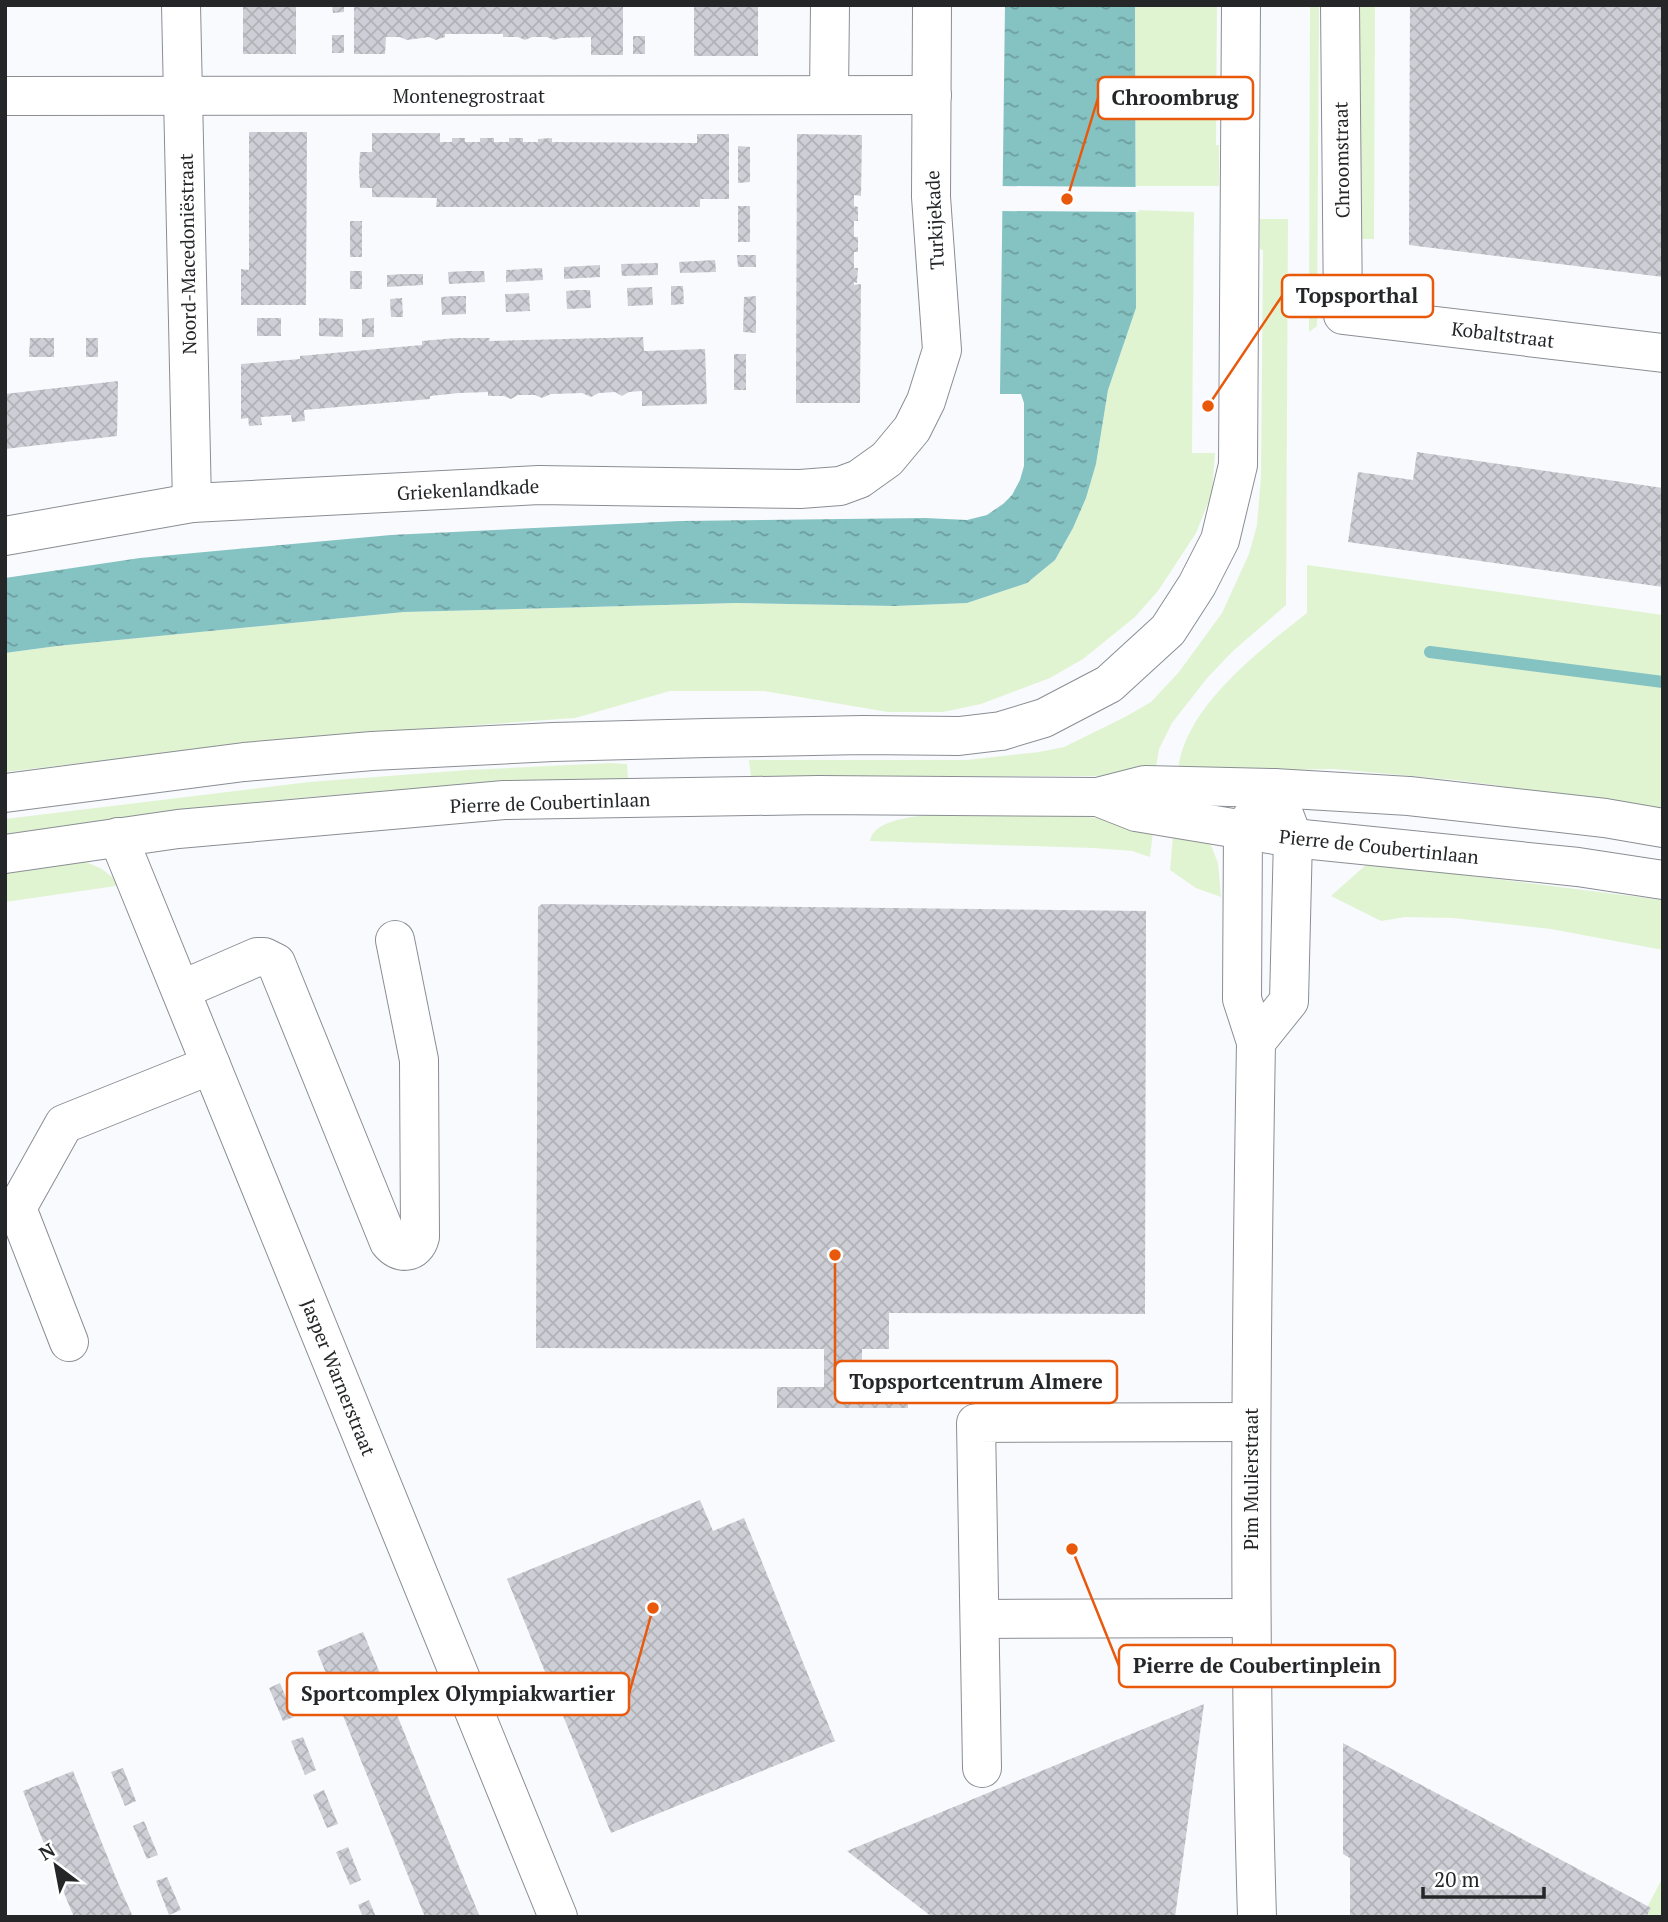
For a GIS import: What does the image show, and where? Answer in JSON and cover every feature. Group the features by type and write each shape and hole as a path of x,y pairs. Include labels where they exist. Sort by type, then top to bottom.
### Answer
{"street":[{"name":"Noord-Macedoniëstraat","path":"181,5 192,503"},
{"path":"829,94 830,5"},
{"name":"Turkijekade","path":"912,429 926,401 942,350 931,197 932,5"},
{"path":"5,793 244,762 372,751 672,739 959,736 1001,731 1044,718 1109,684 1168,630 1197,585 1220,540 1238,465 1241,5"},
{"name":"Chroomstraat","path":"1340,5 1343,315"},
{"name":"Montenegrostraat","path":"5,96 932,95"},
{"name":"Kobaltstraat","path":"1343,315 1663,353"},
{"name":"Griekenlandkade","path":"5,536 192,503 539,485 800,489 839,486 859,479 887,459 912,429"},
{"path":"672,739 706,797"},
{"name":"Pierre de Coubertinlaan","path":"5,855 177,829 504,800 818,795 1098,797 1145,785 1274,788 1409,796 1605,818 1663,828"},
{"path":"1242,829 1274,788"},
{"path":"1256,1042 1289,1001 1293,838 1274,788"},
{"name":"Pierre de Coubertinlaan","path":"1098,797 1136,812 1293,838 1578,867 1663,880"},
{"name":"Pim Mulierstraat","path":"1242,829 1242,999 1256,1042 1250,1422 1251,1715 1257,1917"},
{"name":"Jasper Warnerstraat","path":"118,837 558,1917"},
{"path":"181,989 257,957 271,959 276,963 389,1242 396,1250 407,1251 416,1247 420,1237 419,1060 395,940"},
{"path":"69,1342 17,1208 64,1124 211,1065"},
{"path":"982,1768 976,1423 1250,1422"},
{"path":"979,1619 1251,1618"}],"green space":[{"path":"1135,5 1217,5 1216,145 1219,145 1219,186 1136,186"},
{"path":"1310,5 1319,5 1317,326 1309,332"},
{"path":"1357,5 1375,5 1374,239 1357,239"},
{"path":"1136,210 1194,212 1192,453 1215,453 1212,493 1196,533 1158,591 1135,617 1083,659 1050,678 981,704 943,712 888,712 764,691 670,691 575,718 294,738 5,772 5,653 404,612 736,603 895,606 967,603 1027,583 1055,560 1086,498 1096,464 1108,390 1136,308"},
{"path":"1260,219 1288,219 1286,605 1233,651 1208,677 1172,723 1159,749 1155,773 1095,776 751,777 749,760 967,760 1064,747 1151,702 1179,672 1222,613 1249,554 1257,525 1261,476 1263,250 1260,249"},
{"path":"1307,565 1663,615 1663,808 1456,780 1334,769 1178,772 1183,749 1193,726 1208,704 1247,663 1307,613"},
{"path":"627,764 628,779 350,794 196,809 5,834 5,819 309,782"},
{"path":"924,815 1077,816 1154,823 1150,857 1132,851 1093,848 870,841 877,829 884,825"},
{"path":"1174,825 1210,843 1218,863 1221,897 1196,888 1170,870"},
{"path":"84,861 102,869 117,881 116,886 5,902 5,872"},
{"path":"1368,863 1663,900 1663,950 1551,929 1453,918 1405,917 1381,921 1331,896"},
{"path":"1663,1877 1663,1917 1642,1917"}],"water":[{"path":"1005,5 1135,5 1136,308 1108,390 1096,464 1086,498 1055,560 1027,583 967,603 895,606 736,603 404,612 5,653 5,578 140,558 391,535 680,521 925,518 967,520 987,515 1012,495 1024,466 1024,403 1021,394 1000,394"}],"pier":[{"path":"999,186 1139,187 1139,212 999,211"}],"building":[{"path":"243,5 296,5 296,54 243,54"},
{"path":"332,5 344,5 344,12 333,13"},
{"path":"354,5 623,5 623,55 591,55 591,37 554,40 532,37 525,40 503,37 503,34 445,34 445,37 436,40 429,37 407,40 386,37 385,54 354,54"},
{"path":"694,5 758,5 758,56 694,56"},
{"path":"1410,5 1663,5 1663,277 1409,245"},
{"path":"332,35 344,35 344,53 332,53"},
{"path":"633,36 645,36 645,54 633,54"},
{"path":"249,132 307,132 306,305 241,305 241,269 249,270"},
{"path":"372,133 440,133 440,142 452,142 452,138 465,138 465,142 494,138 494,142 509,142 509,138 523,138 523,142 538,142 538,139 552,138 552,142 697,143 697,134 729,134 729,199 700,199 700,207 436,207 437,198 372,197 372,188 360,188 359,170 360,152 372,152"},
{"path":"797,134 862,135 861,196 854,195 854,206 858,207 858,221 854,221 854,237 858,237 858,252 854,252 854,268 858,268 857,283 854,282 854,285 861,284 860,403 796,403"},
{"path":"738,146 750,147 750,182 738,183"},
{"path":"738,206 750,206 750,242 738,242"},
{"path":"350,221 362,221 362,257 350,257"},
{"path":"737,255 756,255 756,267 738,267"},
{"path":"715,260 716,272 680,273 679,262"},
{"path":"658,263 658,275 622,276 621,264"},
{"path":"600,265 600,277 564,279 564,267"},
{"path":"542,268 543,280 506,282 506,270"},
{"path":"350,271 362,271 362,289 350,289"},
{"path":"484,271 485,282 449,284 448,272"},
{"path":"423,274 423,285 387,287 387,275"},
{"path":"671,286 683,286 684,304 671,305"},
{"path":"652,287 653,305 628,306 627,288"},
{"path":"590,290 591,308 567,309 566,291"},
{"path":"529,293 530,311 506,312 505,294"},
{"path":"466,296 466,314 442,315 441,297"},
{"path":"756,296 756,333 743,332 744,297"},
{"path":"402,298 403,317 391,317 390,299"},
{"path":"257,318 281,318 281,336 257,336"},
{"path":"319,318 343,319 343,337 319,336"},
{"path":"374,318 374,337 362,337 362,319"},
{"path":"643,337 644,351 705,349 707,404 642,406 642,391 629,392 622,396 615,392 599,393 591,397 582,393 551,394 542,398 535,395 518,395 511,399 488,396 488,392 304,410 305,421 292,422 291,415 261,417 262,425 249,426 248,418 241,419 241,364 422,345 422,341 456,338 490,338 489,341"},
{"path":"30,338 54,338 54,357 29,357"},
{"path":"86,338 98,338 98,357 86,357"},
{"path":"734,354 746,354 746,390 734,390"},
{"path":"118,381 117,436 5,449 5,394"},
{"path":"1417,452 1663,488 1663,587 1348,542 1358,472 1413,480"},
{"path":"542,904 1146,911 1145,1314 889,1313 889,1349 862,1349 862,1387 908,1387 908,1408 777,1408 777,1387 824,1387 824,1349 536,1348 538,907"},
{"path":"700,1500 713,1531 744,1518 835,1741 611,1833 507,1579"},
{"path":"363,1632 480,1917 425,1917 317,1651"},
{"path":"280,1683 294,1717 283,1721 269,1688"},
{"path":"1204,1704 1175,1917 932,1917 847,1851"},
{"path":"303,1737 316,1770 305,1775 291,1741"},
{"path":"1343,1743 1651,1908 1646,1917 1350,1917 1350,1858 1343,1854"},
{"path":"123,1768 136,1801 125,1806 111,1772"},
{"path":"73,1771 133,1917 74,1917 57,1876 23,1791"},
{"path":"324,1790 338,1824 327,1828 313,1795"},
{"path":"144,1821 158,1855 147,1859 133,1826"},
{"path":"348,1847 361,1880 350,1885 336,1852"},
{"path":"167,1877 181,1910 169,1915 156,1881"},
{"path":"369,1900 376,1917 363,1917 358,1905"}],"waterway":[{"path":"1430,652 1663,682"}],"place":[{"name":"Chroombrug","path":"1067,199"},
{"name":"Topsporthal","path":"1208,406"},
{"name":"Topsportcentrum Almere","path":"835,1255"},
{"name":"Pierre de Coubertinplein","path":"1072,1549"},
{"name":"Sportcomplex Olympiakwartier","path":"653,1608"}]}
